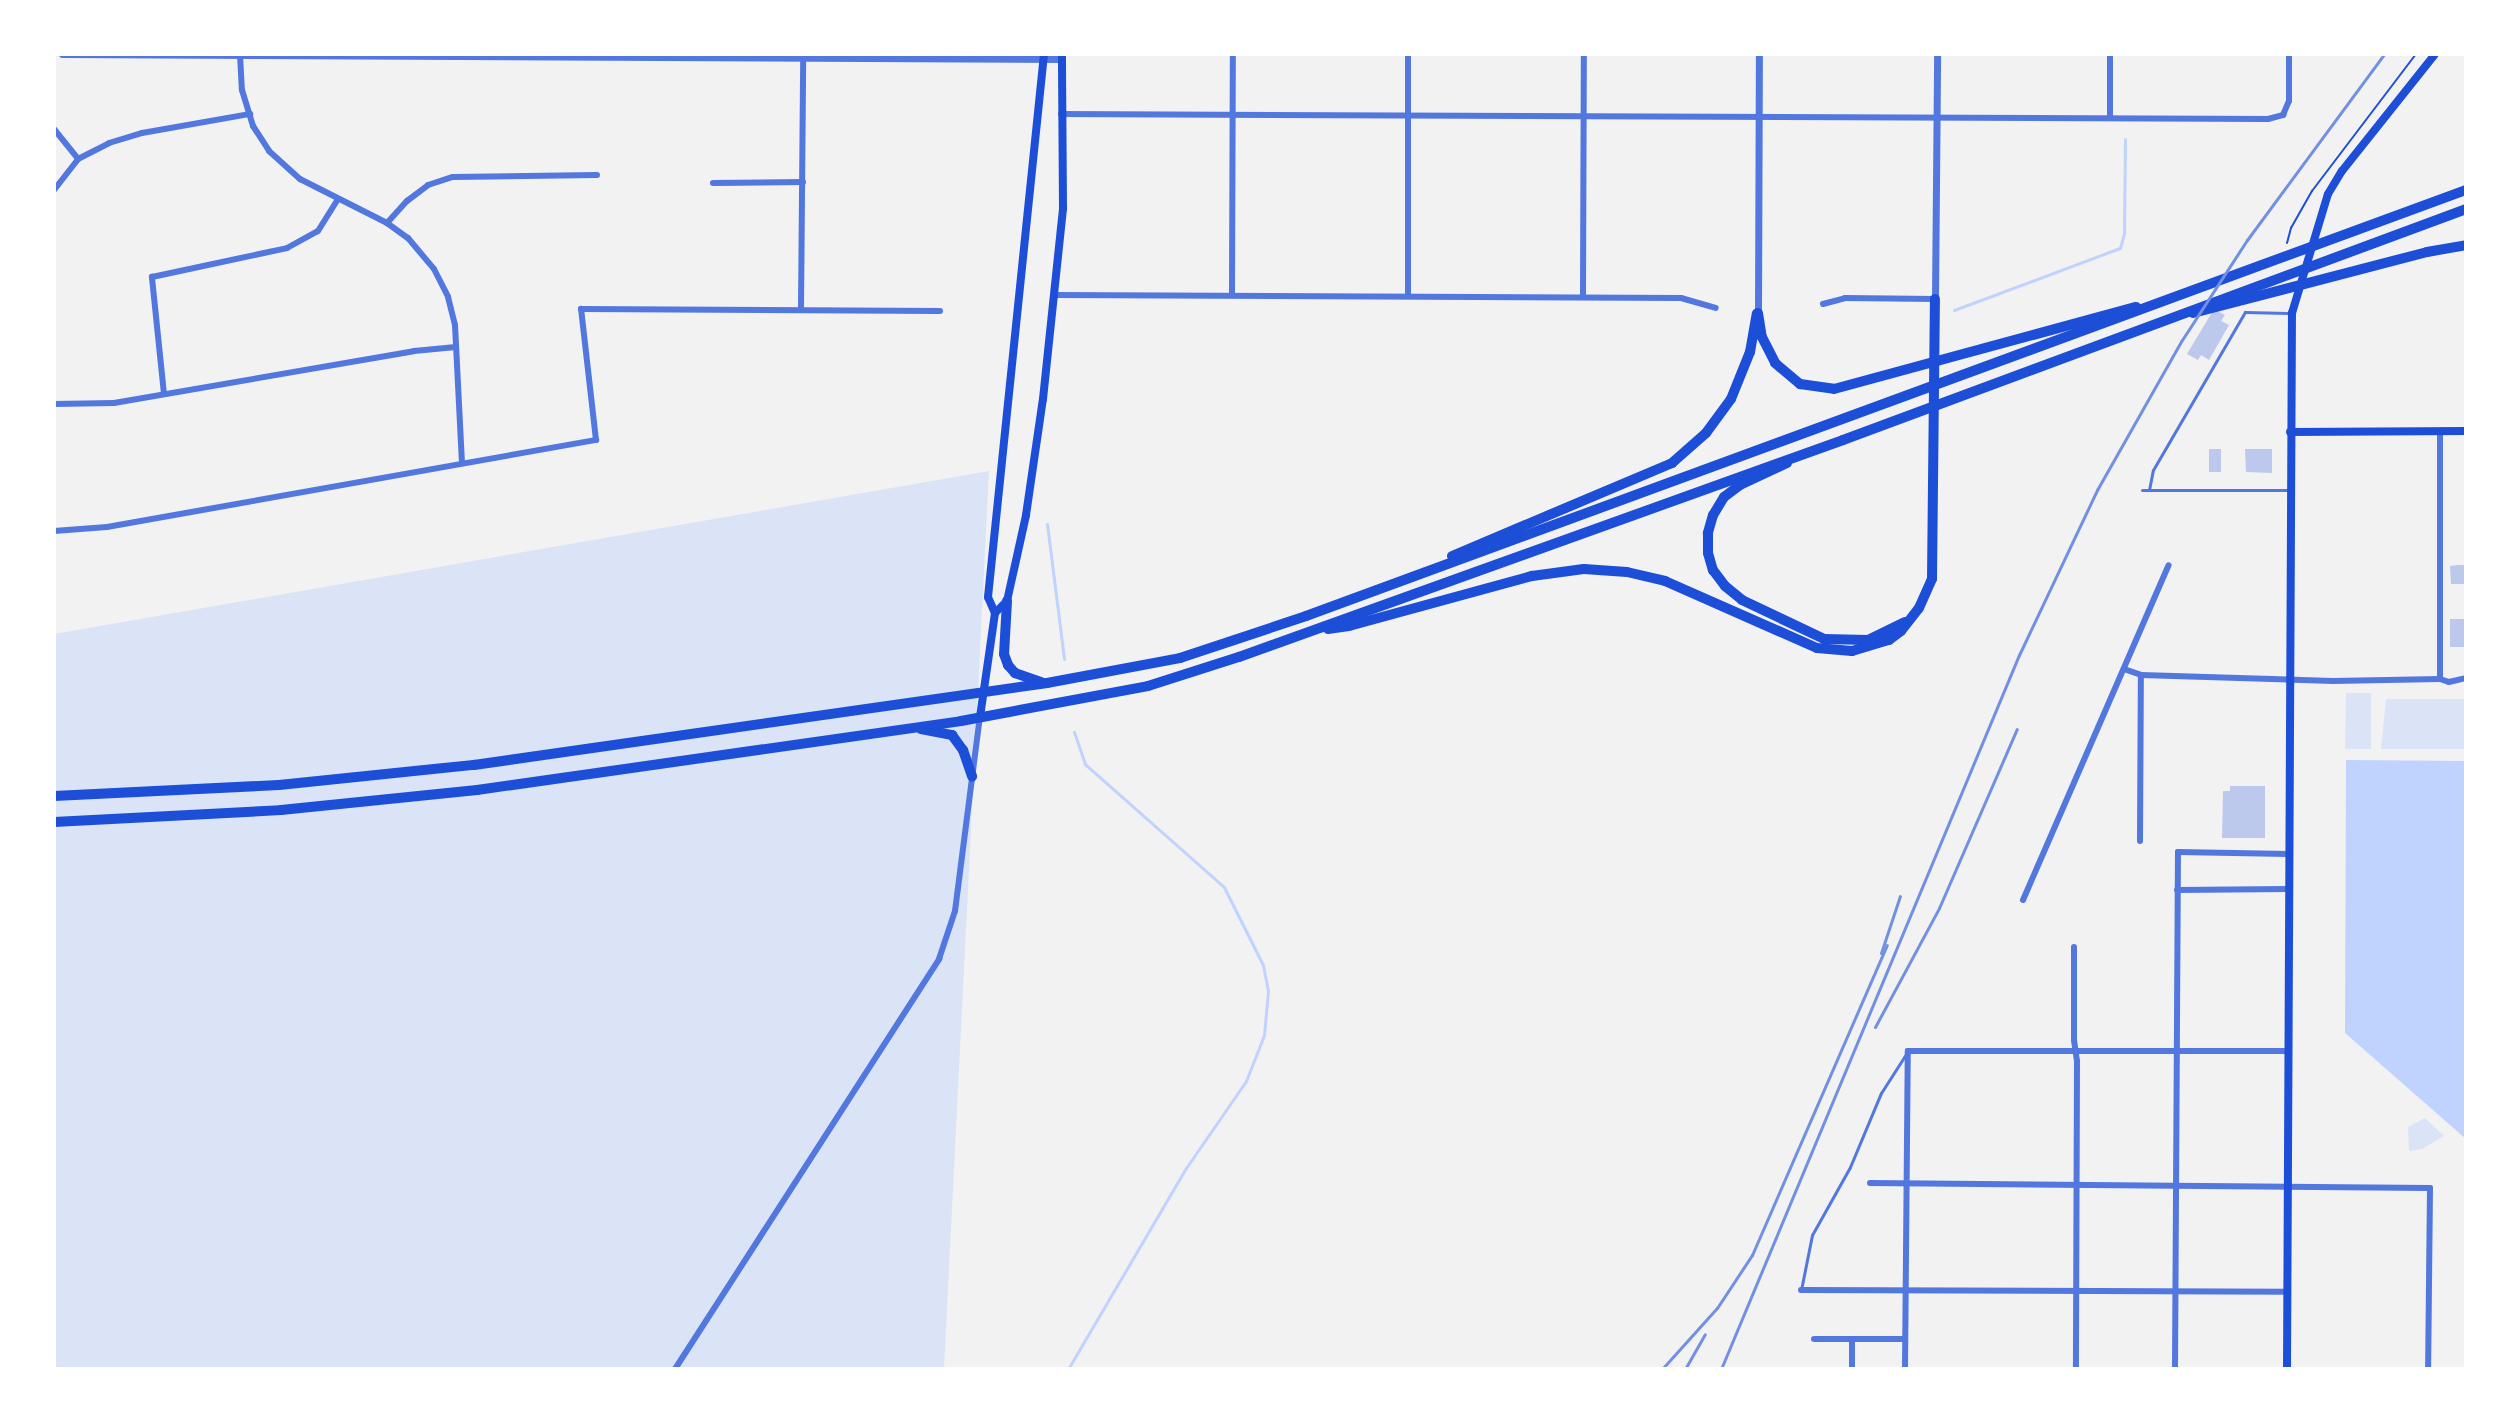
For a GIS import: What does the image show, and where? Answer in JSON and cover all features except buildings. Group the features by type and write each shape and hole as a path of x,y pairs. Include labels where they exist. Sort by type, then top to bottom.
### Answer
{"highway":[{"path":"1758,313 1766,350 1775,363 1800,384 1834,389 2173,299 2466,190"},
{"path":"54,822 385,801 980,717 1148,686 1800,455 2466,209"},
{"path":"2175,316 2212,310 2427,252 2466,245"},
{"path":"1310,631 1349,626 1532,576 1584,569 1627,572 1665,581 1798,641 1836,652 1869,648 1901,631 1928,591 1934,559 1935,299"},
{"path":"1430,570 1466,548 1608,493 1672,463 1706,433 1731,399 1750,352 1758,313"},
{"path":"54,796 376,777 982,693 1180,658 1967,374 2119,315"},
{"path":"1800,455 1740,485 1724,497 1713,515 1708,533 1713,570 1725,586 1742,600 1824,639 1868,640 1907,622"},
{"path":"1007,601 1004,654 1008,665 1015,673 1047,683"},
{"path":"911,727 952,735 963,750 972,776"}],"main road":[{"path":"2287,1369 2292,313 2328,194 2342,171 2435,54"},
{"path":"980,717 995,613 988,597 1044,56"},
{"path":"995,613 1007,601 1032,485 1055,295 1063,208 1061,56"},
{"path":"2290,432 2466,431"}],"street":[{"path":"62,54 1061,56"},
{"path":"240,54 242,90 269,151 283,166 337,200 387,223 408,238 434,269 448,297 456,347 462,462"},
{"path":"1232,295 1233,54"},
{"path":"1408,54 1408,296"},
{"path":"1583,297 1584,54"},
{"path":"1758,313 1759,54"},
{"path":"1823,304 1845,298 1935,299 1937,54"},
{"path":"2110,54 2110,118"},
{"path":"1061,114 1408,118 2268,119 2283,115 2289,101 2289,54"},
{"path":"801,309 803,57"},
{"path":"54,190 78,159 109,143 142,133 250,114"},
{"path":"54,129 78,159"},
{"path":"387,223 407,201 428,185 453,177 597,175"},
{"path":"713,183 803,182"},
{"path":"164,394 152,277 287,248 318,231 337,200"},
{"path":"1055,295 1681,298 1716,308"},
{"path":"54,531 107,527 596,440 581,309 940,311"},
{"path":"54,404 114,403 414,351 456,347"},
{"path":"2440,431 2440,679"},
{"path":"2023,900 2169,565"},
{"path":"2124,669 2141,675 2440,679 2449,682 2466,678"},
{"path":"2140,841 2141,675"},
{"path":"675,1369 939,959 955,911 980,717"},
{"path":"2175,1369 2178,852 2289,854"},
{"path":"2177,890 2289,889"},
{"path":"2074,947 2076,1369"},
{"path":"1905,1369 1908,1051 2288,1051"},
{"path":"1870,1183 2430,1188 2428,1369"},
{"path":"1801,1290 2287,1292"},
{"path":"1814,1339 1905,1339"},
{"path":"1852,1339 1852,1369"}],"lane":[{"path":"2149,490 2153,470 2245,312 2292,313"},
{"path":"2142,490 2290,490"},
{"path":"1801,1290 1812,1235 1850,1167 1881,1093 1908,1051"}],"shaded area":[{"path":"989,471 944,1369 54,1369 54,634"},
{"path":"2346,693 2371,693 2371,749 2345,749"},
{"path":"2386,699 2466,699 2466,749 2381,749"},
{"path":"2425,1118 2444,1136 2422,1149 2409,1151 2408,1127"}],"water":[{"path":"2346,760 2466,761 2466,1139 2345,1033"}],"waterway":[{"path":"1954,310 2120,248 2124,233 2125,139"},
{"path":"1047,524 1064,659"},
{"path":"1068,1369 1186,1168 1246,1081 1264,1035 1268,991 1263,965 1224,887 1085,764 1074,732"}],"railway":[{"path":"1721,1369 2019,655 2097,490 2182,340 2247,240 2384,54"},
{"path":"1875,1027 1939,908 2017,729"},
{"path":"1881,953 1900,896"},
{"path":"1662,1369 1717,1308 1752,1255 1887,945"},
{"path":"1685,1369 1705,1334"}]}
